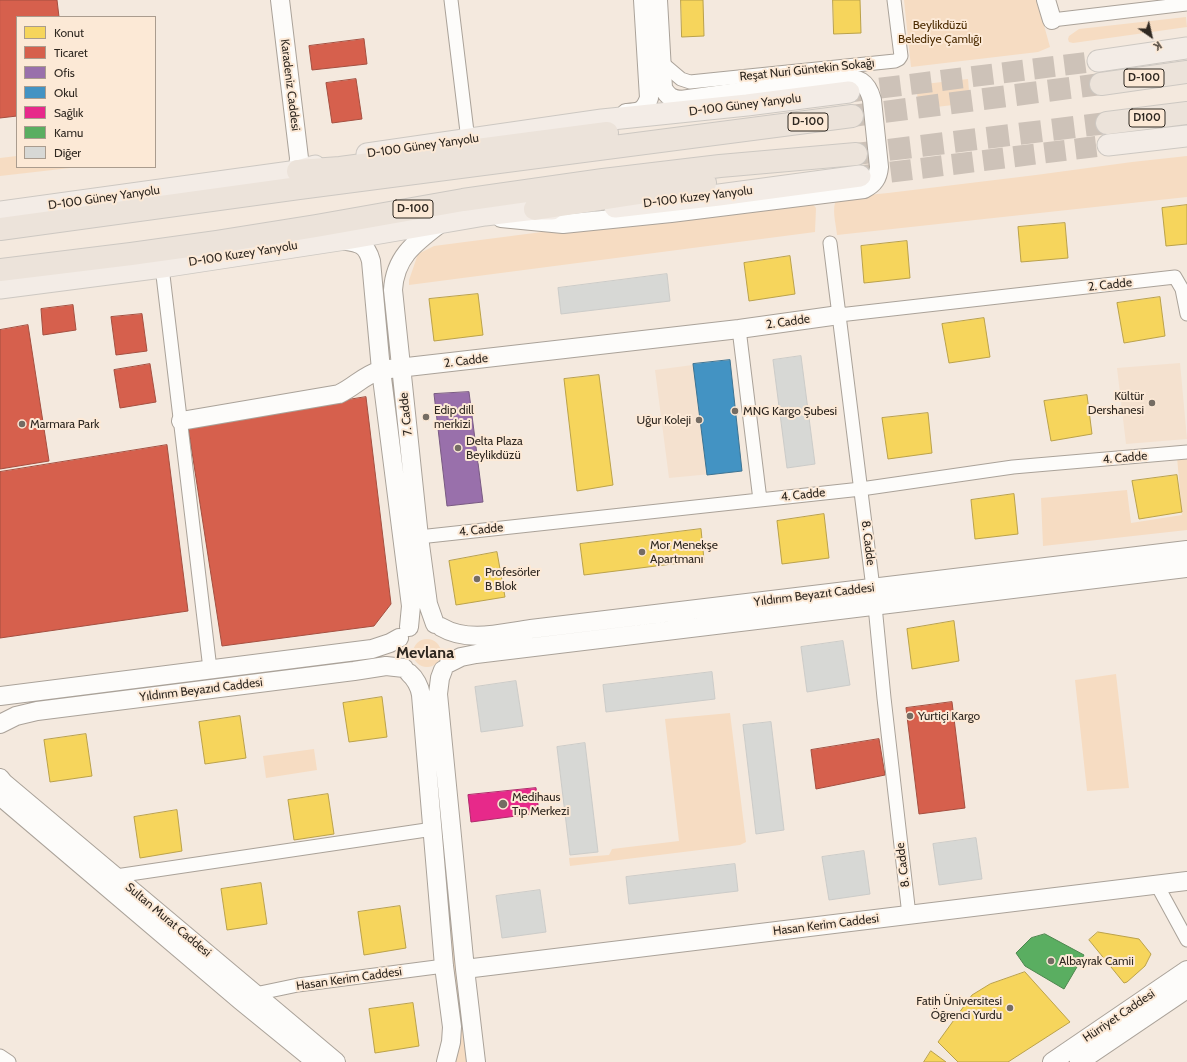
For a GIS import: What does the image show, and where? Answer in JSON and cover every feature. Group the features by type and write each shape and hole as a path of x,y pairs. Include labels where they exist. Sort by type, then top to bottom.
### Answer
{"highway":[{"name":"D-100","path":"1101,84 1187,72"},
{"name":"D100","path":"1107,123 1187,113"},
{"name":"D-100","path":"0,230 300,188 852,116"},
{"path":"298,170 340,168 576,137 712,122 746,122 763,128"},
{"name":"D-100","path":"0,270 217,242 463,200 602,180 720,166 856,154"},
{"path":"535,209 650,190 782,172 801,168 827,157"}],"main road":[{"name":"Karadeniz Caddesi","path":"280,0 299,158 298,170"},
{"path":"602,120 609,117 639,112 646,106 649,98 643,0"},
{"path":"485,215 514,220 563,224 657,215 833,194 864,189 876,180 879,167 872,100 869,92 859,80 853,78 840,78 681,100 673,99 667,95 663,88 661,68 658,0"},
{"path":"1046,0 1052,20"},
{"path":"1098,61 1187,48"},
{"name":"D-100 Güney Yanyolu","path":"6,208 298,170 349,157 602,120 747,105 849,92"},
{"path":"1108,145 1187,136"},
{"name":"D-100 Kuzey Yanyolu","path":"0,288 339,240 485,215 535,209 580,210 603,208 719,195 860,176"},
{"name":"7. Cadde","path":"438,626 428,604 419,537 393,290 394,277 400,261 406,252 442,222"},
{"name":"7. Cadde","path":"339,240 366,247 371,261 381,370 411,606 404,632"},
{"name":"2. Cadde","path":"381,370 401,369 739,329 839,315"},
{"path":"181,421 339,394 351,388 362,378 381,370"},
{"name":"Yıldırım Beyazıt Caddesi","path":"438,626 456,634 482,636 1187,550"},
{"name":"Yıldırım Beyazıt Caddesi","path":"446,666 461,657 476,654 1187,568"},
{"name":"8. Cadde","path":"873,588 875,606"},
{"path":"446,1062 452,1042 452,1027 444,966 420,690 413,677 406,671 399,660 397,653 397,645 404,632 422,622 438,626 447,633 452,648 440,678 438,694 465,969 476,1062"},
{"name":"Yıldırım Beyazıd Caddesi","path":"0,696 372,649 390,643 404,632"},
{"name":"Yıldırım Beyazıd Caddesi","path":"0,724 16,716 38,711 386,666 406,671"},
{"path":"406,671 418,676 426,677 435,675 446,666"},
{"name":"Sultan Murat Caddesi","path":"0,778 4,783 336,1062"},
{"name":"Sultan Murat Caddesi","path":"0,796 241,1001 316,1062"},
{"name":"Hasan Kerim Caddesi","path":"465,969 1187,881"},
{"name":"Hürriyet Caddesi","path":"1052,1062 1187,970"},
{"name":"Hürriyet Caddesi","path":"1090,1059 1187,989"}],"street":[{"path":"451,0 468,140"},
{"name":"Reşat Nuri Güntekin Sokağı","path":"661,68 681,79 690,82 895,61 900,59 901,56 894,0"},
{"path":"1052,20 1187,4"},
{"name":"8. Cadde","path":"830,243 873,588"},
{"path":"162,266 210,669"},
{"name":"2. Cadde","path":"839,315 1175,277 1182,289 1187,314"},
{"path":"739,329 760,500"},
{"name":"4. Cadde","path":"419,537 861,489 1013,468 1187,452"},
{"name":"8. Cadde","path":"875,606 909,915"},
{"path":"116,876 433,829"},
{"path":"1158,885 1187,940"},
{"name":"Hasan Kerim Caddesi","path":"255,994 298,985 444,966"},
{"path":"0,1056 8,1062"}],"shaded area":[{"name":"Kültür Dershanesi","path":"1180,363 1187,439 1126,444 1117,368"},
{"name":"Uğur Koleji","path":"700,364 742,471 669,478 655,370"}],"green space":[{"name":"Beylikdüzü Belediye Çamlığı","path":"904,0 1037,0 1050,47 1038,52 911,67"},
{"path":"1186,17 1187,27 1073,43 1069,42 1068,39 1069,36 1079,29"},
{"path":"968,79 970,103 919,109 916,85"},
{"path":"16,156 16,168 70,168 0,176 0,158"},
{"path":"1187,156 1187,197 837,235 834,206 837,198"},
{"path":"811,202 816,208 815,232 409,285 409,280 418,254 434,246 542,232"},
{"path":"1184,456 1187,459 1187,530 1043,546 1041,498 1127,490 1131,523 1182,515 1177,457"},
{"path":"427,639 433,640 437,643 440,647 440,659 437,663 433,666 427,667 421,666 417,663 414,659 413,653 414,647 417,643 421,640"},
{"path":"1116,674 1129,788 1087,791 1075,680"},
{"path":"433,697 469,1062 450,1062 432,785"},
{"path":"730,713 746,842 740,845 570,866 569,858 609,855 612,849 679,841 665,719"},
{"path":"314,749 317,770 266,778 263,756"}],"building: Konut":[{"path":"681,0 703,0 704,36 682,37"},
{"path":"833,0 860,0 861,33 834,34"},
{"path":"1187,205 1187,244 1166,246 1162,208"},
{"path":"1065,223 1068,258 1021,262 1018,227"},
{"path":"907,241 910,278 864,283 861,246"},
{"path":"790,256 795,294 749,301 744,263"},
{"path":"478,294 483,335 434,341 429,299"},
{"path":"1160,297 1165,336 1124,343 1117,303"},
{"path":"984,318 990,357 949,363 942,324"},
{"path":"599,375 613,485 577,491 564,379"},
{"path":"1087,395 1092,434 1051,441 1044,401"},
{"path":"928,413 932,453 888,459 882,418"},
{"path":"1177,475 1182,512 1139,519 1132,481"},
{"path":"1014,494 1018,534 975,539 971,500"},
{"path":"824,514 829,558 782,564 777,521"},
{"name":"Mor Menekşe Apartmanı","path":"701,529 704,560 584,575 580,544"},
{"name":"Profesörler B Blok","path":"497,552 505,597 456,605 449,561"},
{"path":"954,621 959,661 912,669 907,629"},
{"path":"382,697 387,737 349,742 343,703"},
{"path":"240,716 246,758 205,764 199,722"},
{"path":"86,734 92,776 50,782 44,740"},
{"path":"328,794 334,834 294,840 288,800"},
{"path":"177,810 182,851 140,858 134,817"},
{"path":"261,883 267,924 227,930 221,889"},
{"path":"400,906 406,948 364,955 358,912"},
{"path":"1098,932 1139,939 1151,954 1145,966 1124,983 1089,940"},
{"name":"Fatih Üniversitesi Öğrenci Yurdu","path":"1025,972 1070,1022 1008,1062 958,1062 938,1042 972,995 990,984"},
{"path":"413,1003 419,1046 375,1053 369,1009"},
{"path":"931,1051 946,1062 924,1062"}],"building: Ticaret":[{"path":"0,0 57,0 59,16 16,16 16,116 0,118"},
{"path":"364,39 367,64 312,70 309,46"},
{"path":"356,79 362,119 332,123 326,83"},
{"path":"73,305 76,330 43,335 41,309"},
{"path":"142,314 147,351 116,355 111,317"},
{"name":"Marmara Park","path":"28,325 49,461 0,469 0,330"},
{"path":"150,364 156,402 120,408 114,370"},
{"path":"366,397 391,604 374,626 222,646 188,426"},
{"path":"167,445 188,611 0,638 0,472"},
{"path":"952,702 965,808 919,814 906,708"},
{"path":"879,739 885,775 816,789 811,750"}],"building: Ofis":[{"name":"Delta Plaza Beylikdüzü","path":"469,392 483,502 447,506 434,394"}],"building: Okul":[{"path":"730,360 742,471 707,475 693,364"}],"building: Sağlık":[{"name":"Medihaus Tıp Merkezi","path":"536,788 539,813 471,822 468,795"}],"building: Kamu":[{"name":"Albayrak Camii","path":"1045,934 1084,955 1064,989 1025,966 1016,953 1031,938"}],"building: Diğer":[{"path":"667,274 670,301 561,314 558,288"},
{"path":"801,356 815,464 787,468 773,360"},
{"path":"843,641 850,685 807,692 801,647"},
{"path":"712,672 715,699 606,712 603,685"},
{"path":"516,681 523,726 481,732 475,687"},
{"path":"771,722 784,830 756,834 743,725"},
{"path":"585,743 598,852 570,855 557,747"},
{"path":"976,838 982,879 939,885 933,844"},
{"path":"864,851 870,894 829,900 822,857"},
{"path":"735,864 738,891 629,904 626,877"},
{"path":"540,890 546,932 502,938 496,896"}],"tunnel":[{"path":"849,92 1098,61"},
{"path":"852,116 1101,84"},
{"path":"856,154 1107,123"},
{"path":"860,176 1108,145"}],"place":[{"name":"Kültür Dershanesi","path":"1152,403"},
{"name":"MNG Kargo Şubesi","path":"735,411"},
{"name":"Edip dill merkizi","path":"426,417"},
{"name":"Uğur Koleji","path":"699,420"},
{"name":"Marmara Park","path":"22,424"},
{"name":"Delta Plaza Beylikdüzü","path":"458,448"},
{"name":"Mor Menekşe Apartmanı","path":"642,552"},
{"name":"Profesörler B Blok","path":"477,579"},
{"name":"Yurtiçi Kargo","path":"910,716"},
{"name":"Medihaus Tıp Merkezi","path":"503,804"},
{"name":"Albayrak Camii","path":"1051,961"},
{"name":"Fatih Üniversitesi Öğrenci Yurdu","path":"1010,1008"}],"district":[{"name":"Mevlana","path":"425,653"}]}
